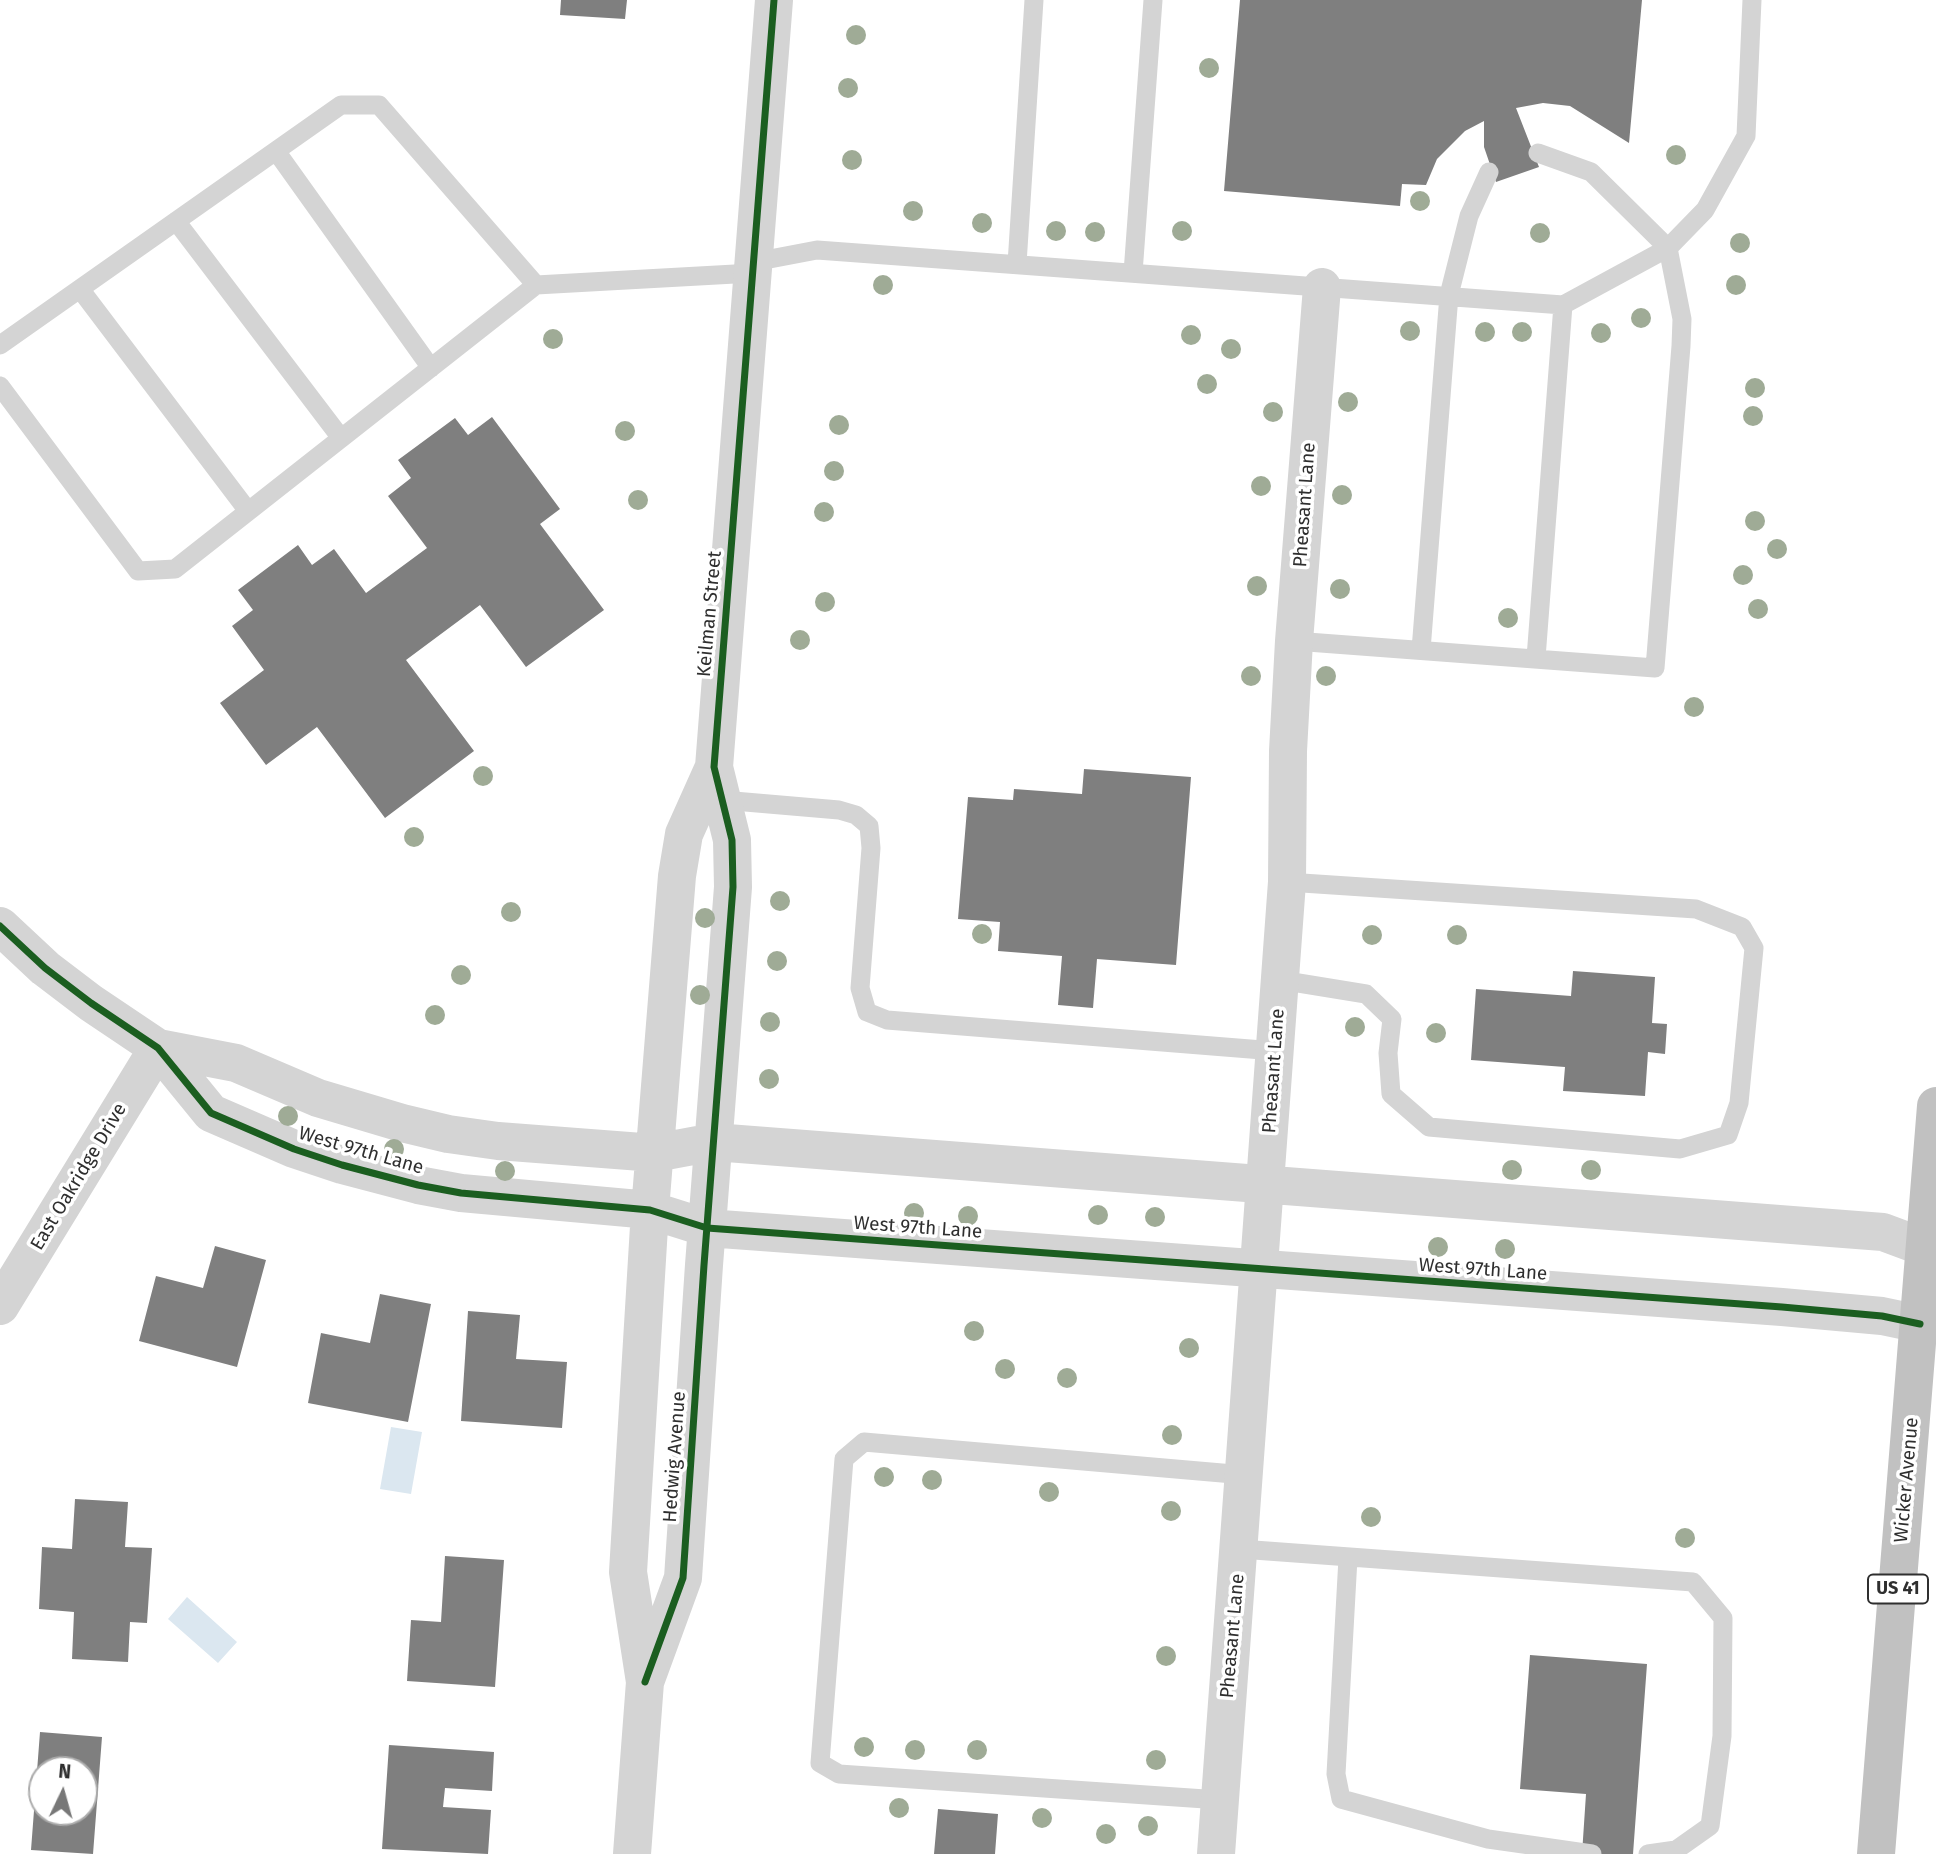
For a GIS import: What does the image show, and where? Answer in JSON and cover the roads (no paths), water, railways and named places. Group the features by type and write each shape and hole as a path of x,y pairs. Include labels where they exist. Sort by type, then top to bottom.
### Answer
{"highway":[{"name":"Wicker Avenue","path":"1876,1854 1928,1328 1936,1106"}],"street":[{"name":"Keilman Street","path":"707,1228 733,887 732,840 718,784 774,0"},
{"name":"Pheasant Lane","path":"1216,1854 1287,882 1288,751 1294,641 1322,287"},
{"name":"Keilman Street","path":"650,1209 677,877 684,834 718,784"},
{"name":"West 97th Lane","path":"0,926 45,968 158,1048 211,1113 294,1149 418,1185 461,1193 650,1209 707,1228 1782,1307 1882,1316 1928,1328"},
{"name":"West 97th Lane","path":"158,1048 236,1063 317,1098 391,1120 448,1134 498,1141 655,1153 714,1142 1883,1232 1931,1250"},
{"name":"East Oakridge Drive","path":"0,1306 158,1048"},
{"name":"Hedwig Avenue","path":"632,1854 645,1682 628,1572 650,1209"},
{"name":"Hedwig Avenue","path":"645,1682 683,1578 707,1228"}],"lane":[{"path":"1017,264 1034,0"},
{"path":"1133,273 1153,0"},
{"path":"0,386 138,572 175,569 536,285 753,267 817,250 1563,305 1668,248 1705,210 1746,136 1752,0"},
{"path":"0,345 341,105 379,105 536,285"},
{"path":"276,151 431,368"},
{"path":"1294,641 1655,668 1682,319 1668,248 1591,172 1538,153"},
{"path":"1421,650 1449,295 1469,216 1489,172"},
{"path":"176,221 341,438"},
{"path":"80,289 248,511"},
{"path":"1536,659 1563,305"},
{"path":"718,784 839,810 856,815 869,826 871,848 860,988 867,1012 887,1020 1275,1051"},
{"path":"1280,981 1366,994 1375,1002 1392,1019 1388,1053 1391,1094 1429,1127 1680,1149 1728,1135 1739,1103 1754,948 1742,927 1696,909 1287,882"},
{"path":"1220,1800 839,1774 820,1763 844,1459 864,1442 1245,1475"},
{"path":"1240,1549 1693,1582 1723,1618 1722,1736 1710,1826 1676,1850 1648,1854"},
{"path":"1348,1558 1336,1774 1341,1799 1488,1839 1592,1854"}]}
